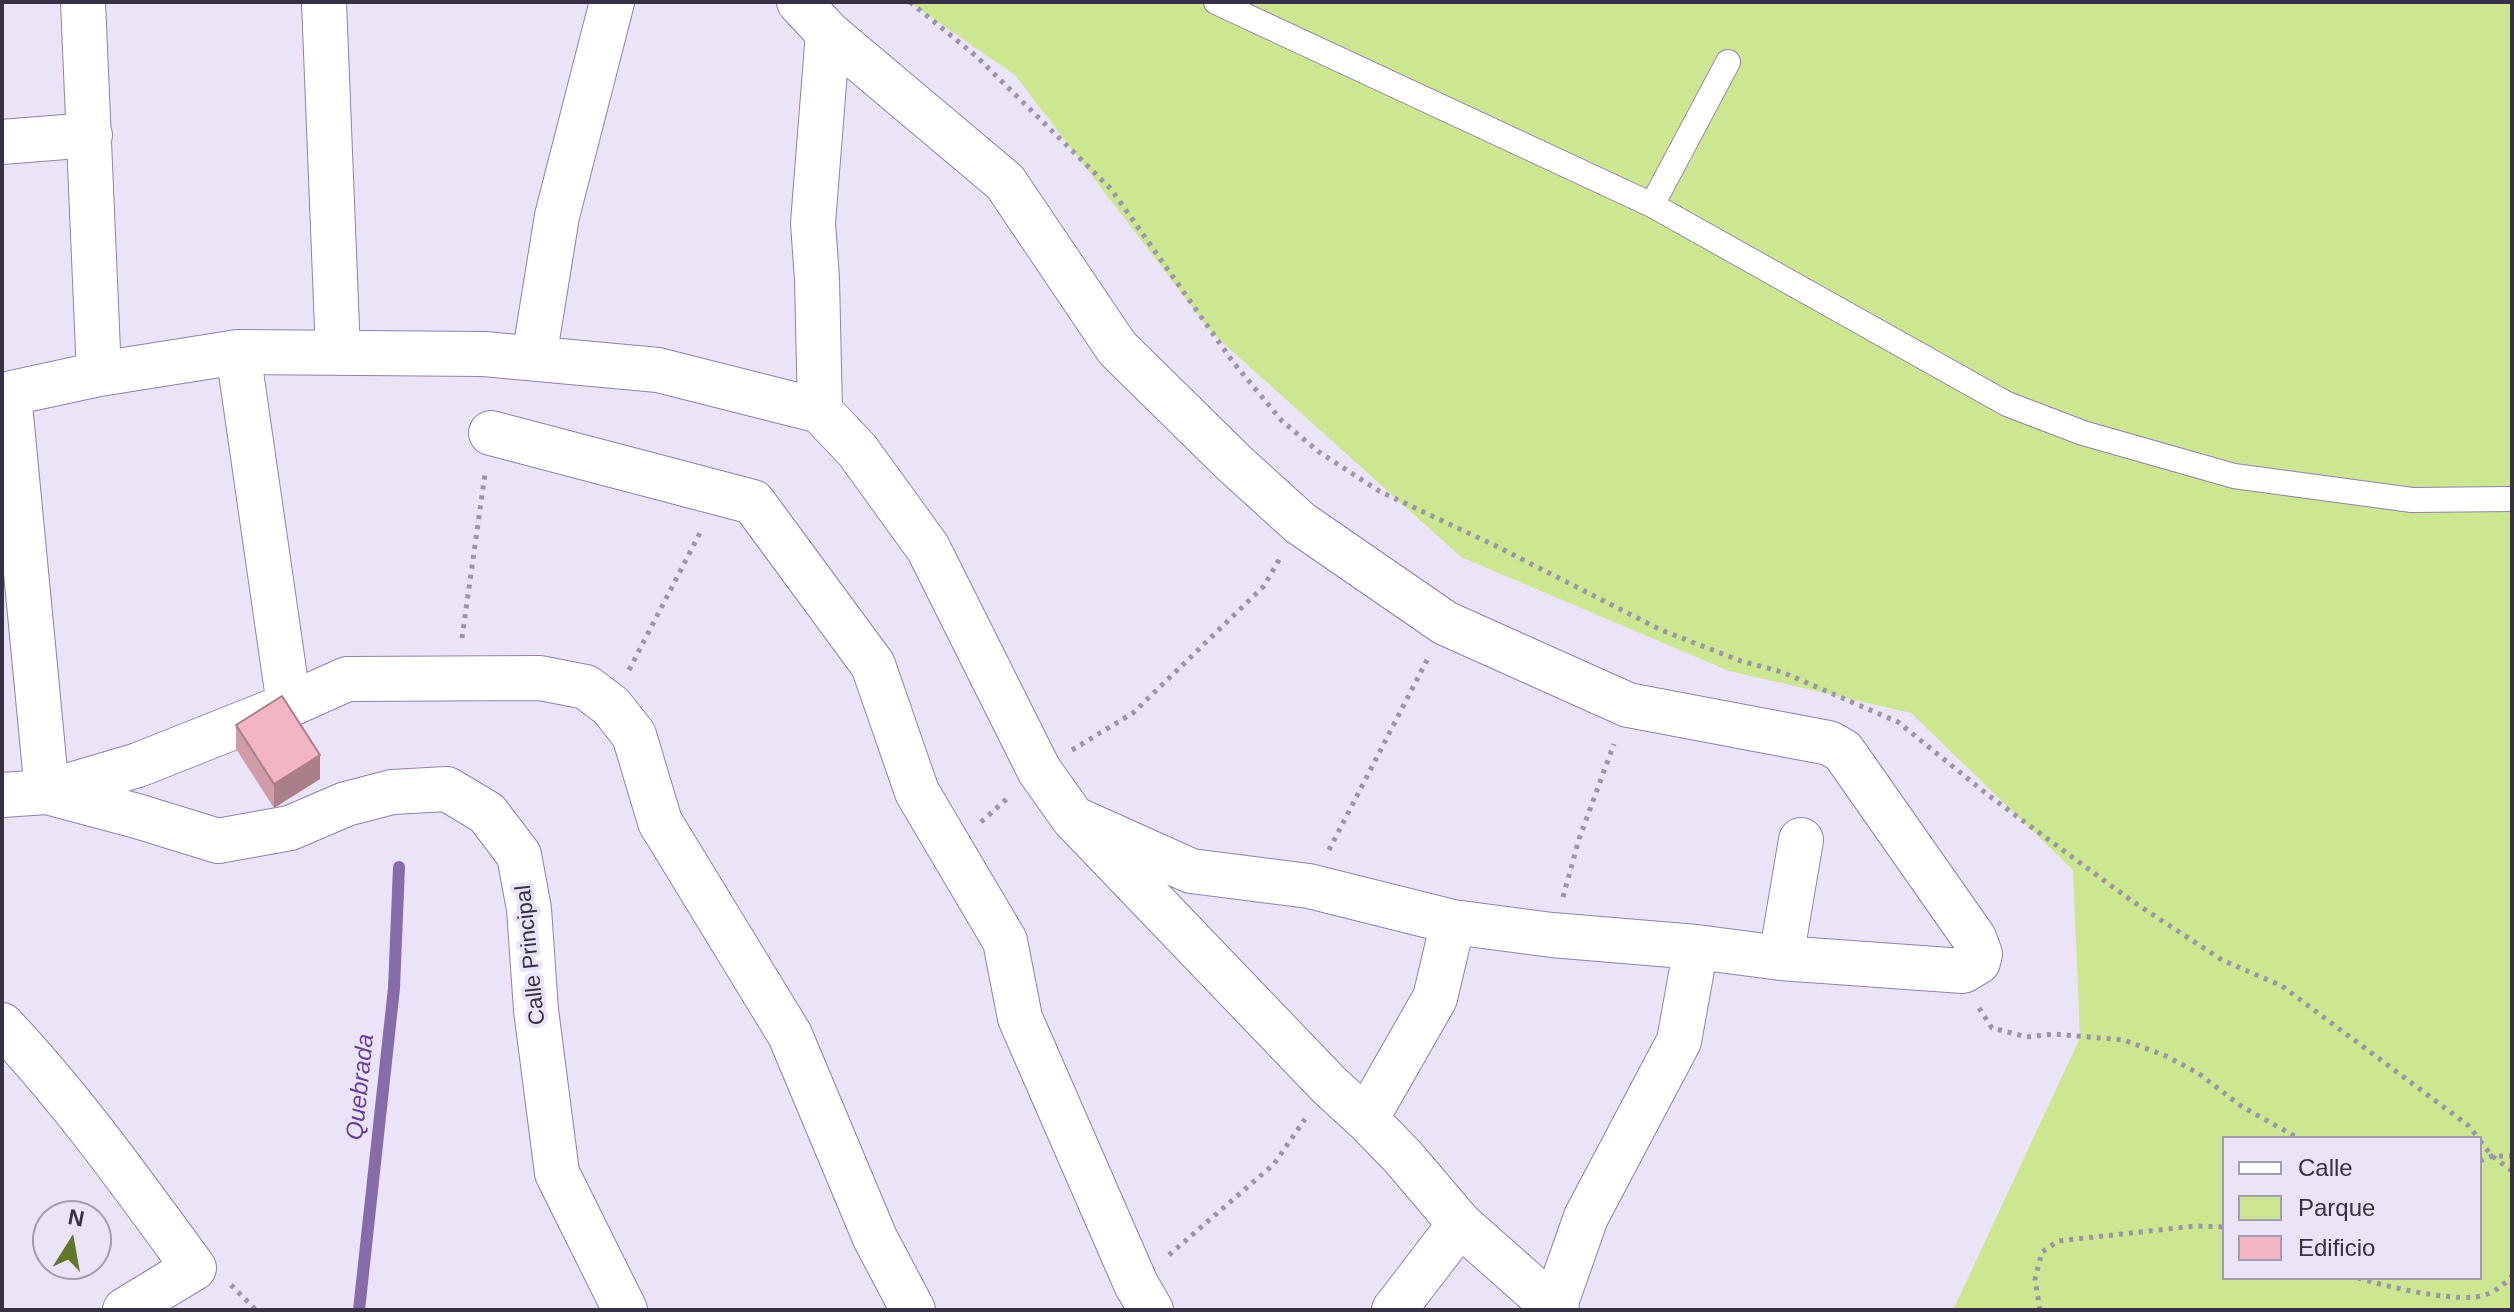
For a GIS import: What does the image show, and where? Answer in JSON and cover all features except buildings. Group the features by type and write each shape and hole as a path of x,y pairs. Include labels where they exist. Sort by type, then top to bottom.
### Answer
{"street":[{"path":"83,2 99,374"},
{"path":"324,2 338,353"},
{"path":"534,358 557,216 612,2"},
{"path":"813,18 813,223 820,411"},
{"path":"813,18 1005,182 1117,348 1300,523 1445,623 1628,705 1829,743 1843,751 1974,938 1980,954 1978,962 1963,971 1781,958 1453,922 1309,886 1191,871 1073,818"},
{"path":"2,142 90,135"},
{"path":"238,352 289,705"},
{"path":"913,1310 875,1238 790,1035 660,822 634,735 611,706 586,687 540,678 347,679 138,765 47,792 5,394 99,374 238,352 484,354 658,370 820,411 857,450 928,548 1039,770 1073,818 1329,1085 1366,1119 1460,1224 1556,1309 1586,1217 1679,1041 1696,947"},
{"path":"491,433 753,502 873,665 917,792 1005,941 1020,1018 1144,1297"},
{"name":"Calle Principal","path":"2,795 47,792 218,841 290,828 346,804 392,792 447,789 487,813 519,855 529,909 536,1010 557,1173 625,1310"},
{"path":"1781,958 1801,840"},
{"path":"1366,1119 1435,998 1453,922"},
{"path":"2,1025 44,1071 194,1268 125,1310"},
{"path":"1394,1310 1460,1224"}],"lane":[{"path":"1216,2 1652,205 2007,404 2083,433 2234,476 2412,500 2512,499"},
{"path":"1652,205 1728,62"}],"path":[{"path":"910,2 976,56 1111,189 1233,362 1282,421 1319,452 1379,491 1494,545 1661,630 1741,661 1782,672 1898,722 1988,795 2132,901 2222,960 2282,986 2469,1126 2477,1136"},
{"path":"457,678 491,433"},
{"path":"611,706 721,493"},
{"path":"950,849 1039,770 1133,713 1264,586 1300,523"},
{"path":"1309,886 1366,782 1445,623"},
{"path":"1552,935 1579,839 1628,705"},
{"path":"1963,971 1980,1010 1992,1028 2027,1037 2053,1034 2124,1040 2166,1056 2198,1073 2241,1106 2294,1136"},
{"path":"1144,1297 1274,1164 1329,1085"},
{"path":"2482,1143 2492,1156 2512,1171"},
{"path":"2482,1160 2492,1156 2512,1156"},
{"path":"2040,1310 2035,1279 2042,1252 2058,1241 2195,1226 2222,1227"},
{"path":"2368,1280 2445,1296 2478,1298 2502,1287 2512,1276"}],"green space":[{"path":"909,2 2512,2 2512,1310 1953,1310 2080,1038 2073,870 1911,713 1729,671 1461,557 1212,333 1015,75"}],"waterway":[{"name":"Quebrada","path":"359,1310 394,988 399,867"}]}
